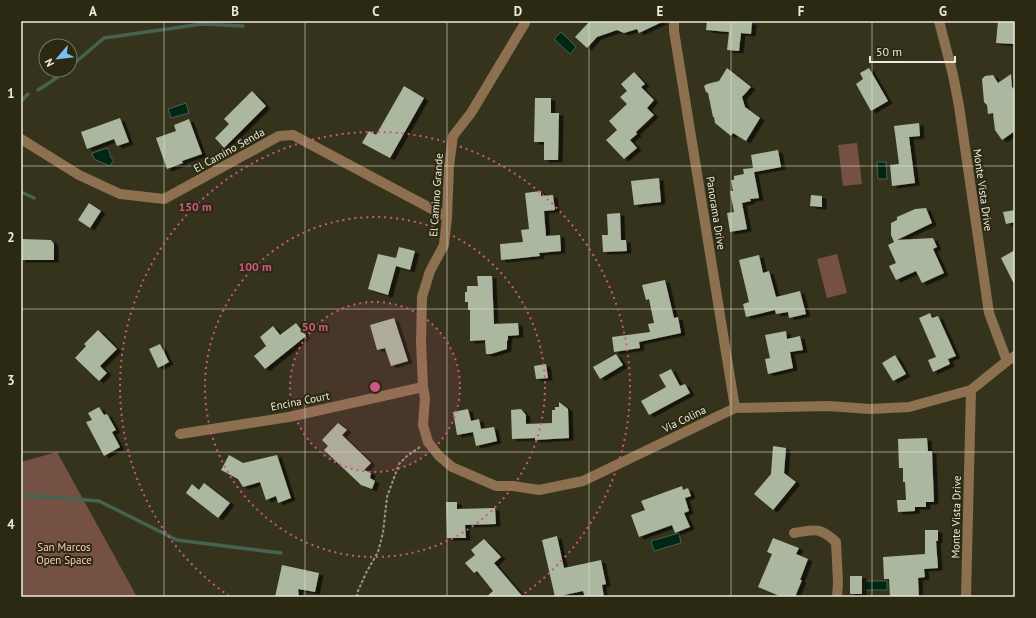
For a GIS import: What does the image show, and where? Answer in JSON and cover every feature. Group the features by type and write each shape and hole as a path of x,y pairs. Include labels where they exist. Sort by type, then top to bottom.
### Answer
{"street":[{"name":"El Camino Grande","path":"423,387 421,342 422,297 430,271 444,245 447,217 449,166 453,136 471,113 525,21"},
{"name":"Panorama Drive","path":"674,21 735,408"},
{"name":"Monte Vista Drive","path":"939,21 953,75 959,106 989,314 1011,359"},
{"name":"El Camino Senda","path":"21,139 79,175 120,194 164,199 279,136 293,134 447,217"},
{"name":"Via Colina","path":"423,387 425,398 423,426 428,442 439,456 452,467 496,486 513,486 539,490 583,481 735,408 828,406 870,409 909,407 972,390 1011,359"},
{"name":"Encina Court","path":"180,434 289,417 423,387"},
{"name":"Monte Vista Drive","path":"966,597 972,390"},
{"path":"794,533 817,530 827,534 836,542 838,582 837,597"}],"path":[{"path":"357,597 366,573 378,552 383,533 387,497 399,464 407,456 428,442"}],"green space":[{"path":"857,143 862,184 843,186 838,145"},
{"path":"837,254 847,293 827,298 817,259"},
{"name":"San Marcos Open Space","path":"57,452 137,597 21,597 21,462"}],"shaded area":[{"path":"561,32 576,47 570,54 554,39"},
{"path":"186,103 189,113 171,118 168,109"},
{"path":"108,148 111,158 114,159 110,166 94,159 92,153"},
{"path":"877,162 886,162 887,179 878,179"},
{"path":"679,533 681,543 654,551 651,541"},
{"path":"865,581 887,581 887,590 864,590"}],"building":[{"path":"590,21 664,21 639,33 637,29 624,33 617,30 597,37 587,48 575,37"},
{"path":"707,21 752,22 751,34 741,33 739,51 727,50 729,32 706,30"},
{"path":"998,21 1015,21 1015,44 996,43"},
{"path":"727,68 751,87 742,97 745,107 760,118 746,141 733,133 731,136 715,123 708,93 706,92 704,86 719,81"},
{"path":"869,68 888,101 871,111 856,84 863,79 860,73"},
{"path":"634,72 645,84 641,87 654,100 647,108 654,115 636,132 637,134 630,140 637,148 624,159 606,140 617,130 609,121 627,104 620,97 627,91 621,84"},
{"path":"1011,74 1012,87 1015,95 1015,131 1002,140 995,130 993,113 988,114 987,105 984,102 982,79 985,76 993,75 998,83"},
{"path":"404,86 424,98 390,158 362,143 369,131 376,135"},
{"path":"252,91 266,106 224,148 215,138 229,124 224,119"},
{"path":"535,98 551,98 551,113 559,113 558,160 544,160 544,142 534,142"},
{"path":"120,118 129,142 117,146 114,139 87,149 81,132"},
{"path":"189,119 202,154 182,161 183,163 167,169 156,138 176,131 174,125"},
{"path":"919,123 920,136 909,137 915,183 892,186 890,165 899,164 894,126"},
{"path":"778,150 781,167 754,172 759,198 750,199 751,201 742,203 747,229 730,232 727,213 734,212 730,191 733,191 731,180 734,180 734,176 744,174 743,169 753,168 751,155"},
{"path":"659,178 661,202 634,205 631,181"},
{"path":"541,191 541,196 553,195 555,210 544,211 546,236 560,235 561,251 539,253 540,256 501,260 500,244 523,242 521,230 529,229 525,193"},
{"path":"811,195 822,196 822,207 810,206"},
{"path":"89,203 101,211 90,228 78,220"},
{"path":"926,208 932,223 897,240 933,238 937,247 933,249 944,273 922,283 916,271 896,280 889,266 896,263 888,245 894,242 891,235 891,223 897,220 897,217 915,209"},
{"path":"1015,210 1015,222 1006,224 1003,212"},
{"path":"620,213 621,240 626,240 627,251 603,252 602,235 608,235 607,214"},
{"path":"21,239 51,240 54,244 54,260 21,260"},
{"path":"399,247 415,251 410,270 396,266 388,295 368,289 378,254 396,258"},
{"path":"1015,250 1015,286 1001,258"},
{"path":"759,255 763,273 769,271 776,297 800,291 806,314 789,318 788,312 776,314 775,310 746,317 743,304 749,302 739,260"},
{"path":"477,276 492,276 494,324 518,323 519,335 508,336 507,349 491,354 486,354 485,340 470,341 470,310 468,310 468,302 465,302 465,292 467,292 467,286 478,286"},
{"path":"665,280 674,318 678,317 681,333 639,342 640,348 614,352 612,337 650,332 648,324 654,323 649,299 646,300 642,285"},
{"path":"930,313 932,318 938,316 956,356 948,359 950,364 933,372 928,360 936,357 919,318"},
{"path":"394,318 408,361 391,366 385,348 377,350 370,325"},
{"path":"296,323 306,336 265,369 254,356 266,346 260,337 273,326 280,335"},
{"path":"98,330 117,349 100,366 107,373 99,381 75,358 86,346 84,344"},
{"path":"786,331 787,339 800,336 803,350 790,352 793,368 768,374 765,359 770,358 765,335"},
{"path":"160,344 169,362 158,368 149,349"},
{"path":"616,354 623,365 600,379 593,367"},
{"path":"895,355 906,374 893,381 882,363"},
{"path":"546,364 548,378 536,379 534,366"},
{"path":"671,369 680,386 685,384 690,393 649,415 641,401 666,387 659,375"},
{"path":"559,402 568,409 569,438 535,440 535,438 512,439 511,410 521,409 526,415 526,424 552,423 552,410 555,410 555,407 559,407"},
{"path":"99,407 104,415 107,414 116,430 112,432 120,447 104,456 86,422 92,420 88,413"},
{"path":"468,409 471,421 479,419 481,429 494,427 497,441 476,446 473,432 457,435 453,412"},
{"path":"338,423 347,430 342,435 371,463 364,470 371,473 370,478 375,481 372,489 361,485 324,450 328,446 322,440"},
{"path":"927,438 928,451 932,451 934,502 926,502 926,507 915,507 915,511 898,512 897,500 906,500 905,482 903,482 903,468 899,468 898,439"},
{"path":"773,446 786,448 784,473 796,482 773,510 754,494 771,474"},
{"path":"229,455 243,463 277,455 291,498 278,503 276,496 266,500 260,482 243,487 238,479 221,470"},
{"path":"204,483 230,503 218,518 186,493 192,484 199,490"},
{"path":"682,486 683,490 688,488 691,496 685,498 689,511 684,513 690,527 675,533 672,525 639,537 631,515 645,510 641,501"},
{"path":"446,502 457,502 457,509 495,508 496,524 465,525 466,538 447,538"},
{"path":"925,530 938,530 938,541 936,541 938,568 924,569 925,577 918,578 919,597 890,597 889,579 884,579 883,557 925,554"},
{"path":"557,536 564,568 601,560 606,584 602,585 604,597 585,597 583,591 555,597 542,540"},
{"path":"773,538 799,548 796,554 808,559 795,597 782,597 758,587 772,554 767,552"},
{"path":"484,539 501,557 494,563 523,597 486,597 493,591 477,571 474,573 465,563 475,555 471,550"},
{"path":"282,565 319,573 315,592 298,589 299,597 275,597"},
{"path":"850,576 862,576 862,594 850,594"}],"waterway":[{"path":"78,60 104,38 202,24 243,26"},
{"path":"38,90 56,78"},
{"path":"21,101 28,94"},
{"path":"21,192 34,198"},
{"path":"21,495 99,501 177,540 281,553"}]}
